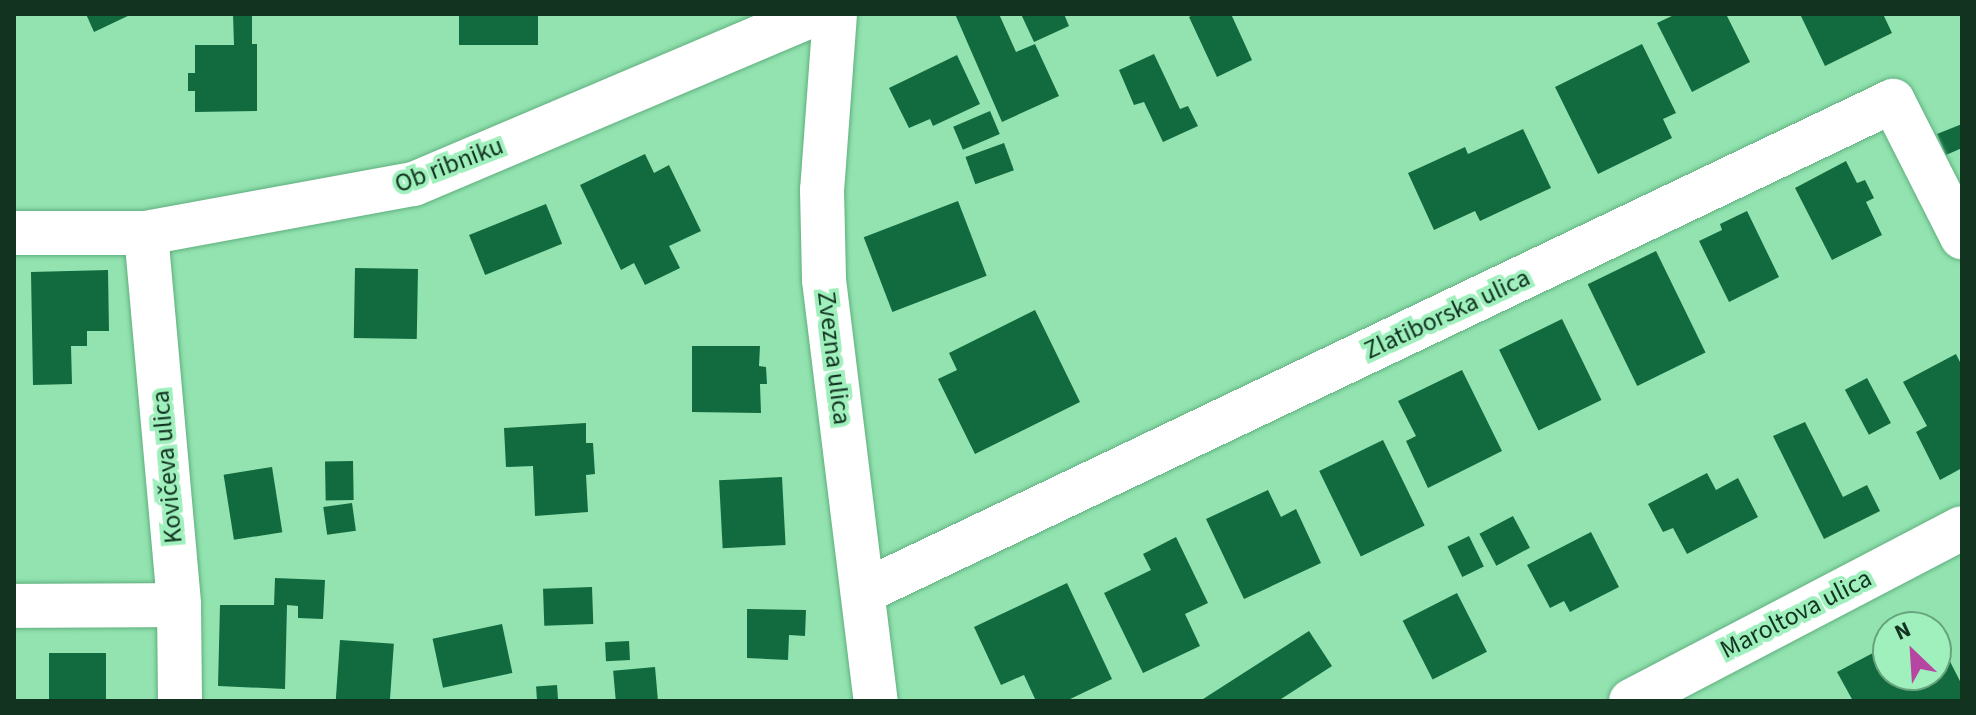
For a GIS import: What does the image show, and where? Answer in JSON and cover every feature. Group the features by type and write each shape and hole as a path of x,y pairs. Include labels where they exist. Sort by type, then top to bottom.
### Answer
{"street":[{"name":"Ob ribniku","path":"14,233 146,233 414,184 814,14"},
{"name":"Zvezna ulica","path":"835,14 822,190 824,280 876,701"},
{"name":"Zlatiborska ulica","path":"863,592 1893,101 1962,237"},
{"name":"Kovičeva ulica","path":"146,233 179,605 180,701"},
{"name":"Maroltova ulica","path":"1631,701 1962,528"},
{"path":"14,606 179,605"}],"building":[{"path":"86,14 132,14 94,32"},
{"path":"233,14 252,14 252,44 257,44 257,111 195,112 195,91 188,91 188,73 195,73 195,45 234,45"},
{"path":"459,14 538,14 538,45 459,45"},
{"path":"955,14 999,14 1016,52 1035,44 1059,96 1002,122"},
{"path":"1021,14 1064,14 1069,26 1034,42"},
{"path":"1195,14 1231,14 1252,60 1217,77 1189,17"},
{"path":"1676,14 1726,14 1750,62 1692,92 1657,23"},
{"path":"1800,14 1883,14 1892,33 1825,66"},
{"path":"1642,44 1676,113 1663,119 1672,138 1598,174 1555,87"},
{"path":"1154,54 1180,109 1188,106 1198,126 1163,142 1144,102 1134,105 1119,70"},
{"path":"957,55 980,104 933,126 930,119 909,128 889,88"},
{"path":"990,111 1000,134 963,150 953,127"},
{"path":"1962,124 1962,148 1946,155 1937,134"},
{"path":"1523,129 1551,188 1480,221 1475,211 1434,230 1408,173 1465,147 1468,154"},
{"path":"1004,143 1014,170 975,184 965,157"},
{"path":"645,154 654,173 669,165 701,231 669,246 680,268 645,285 634,263 621,270 580,185"},
{"path":"1846,161 1857,183 1865,180 1874,198 1866,202 1882,235 1832,260 1795,188"},
{"path":"958,201 987,276 892,312 864,237"},
{"path":"546,204 562,244 485,275 469,235"},
{"path":"1747,211 1779,277 1729,302 1699,241 1722,230 1720,224"},
{"path":"1656,251 1706,353 1637,386 1588,284"},
{"path":"355,268 418,269 417,339 354,338"},
{"path":"108,270 109,331 87,331 87,346 71,346 72,384 33,385 31,272"},
{"path":"1035,310 1080,402 975,454 938,379 957,370 949,353"},
{"path":"1562,319 1601,400 1539,431 1499,350"},
{"path":"692,346 760,346 759,366 766,367 767,384 760,384 761,413 692,412"},
{"path":"1956,354 1962,366 1962,468 1940,480 1916,432 1927,426 1903,382"},
{"path":"1462,370 1502,451 1428,488 1406,441 1416,436 1398,401"},
{"path":"1867,378 1891,423 1869,435 1845,390"},
{"path":"1805,422 1843,497 1867,485 1880,511 1824,539 1773,436"},
{"path":"586,423 586,443 593,443 595,474 586,475 588,512 535,516 533,466 506,467 504,428"},
{"path":"1383,440 1425,525 1361,557 1319,471"},
{"path":"325,461 353,461 354,500 326,500"},
{"path":"272,467 282,532 234,540 224,475"},
{"path":"1707,473 1716,490 1738,478 1758,517 1687,554 1673,528 1663,532 1648,504"},
{"path":"782,477 786,545 723,548 719,480"},
{"path":"1268,490 1281,517 1296,509 1321,563 1244,599 1206,519"},
{"path":"352,503 356,531 327,535 323,507"},
{"path":"1513,516 1530,548 1496,566 1479,534"},
{"path":"1591,532 1619,587 1570,612 1564,601 1550,608 1527,565"},
{"path":"1469,536 1484,567 1462,577 1447,547"},
{"path":"1176,537 1208,603 1185,614 1200,646 1143,673 1104,593 1151,570 1143,554"},
{"path":"275,578 325,580 323,619 298,618 298,606 287,605 285,689 218,686 220,605 274,605"},
{"path":"1067,583 1112,679 1066,701 1036,701 1024,675 1001,685 974,627"},
{"path":"592,587 593,624 544,626 543,589"},
{"path":"1457,593 1487,652 1433,679 1403,621"},
{"path":"747,609 806,610 805,636 789,635 788,660 747,658"},
{"path":"502,624 512,673 443,688 433,639"},
{"path":"1309,631 1332,666 1278,701 1200,701"},
{"path":"340,640 394,644 390,701 336,701"},
{"path":"629,641 630,660 606,661 605,642"},
{"path":"49,653 106,653 106,701 49,701"},
{"path":"1872,653 1872,691 1952,691 1952,665 1962,685 1962,701 1853,701 1837,672"},
{"path":"655,667 658,701 616,701 613,671"},
{"path":"557,685 558,701 537,701 536,686"}]}
